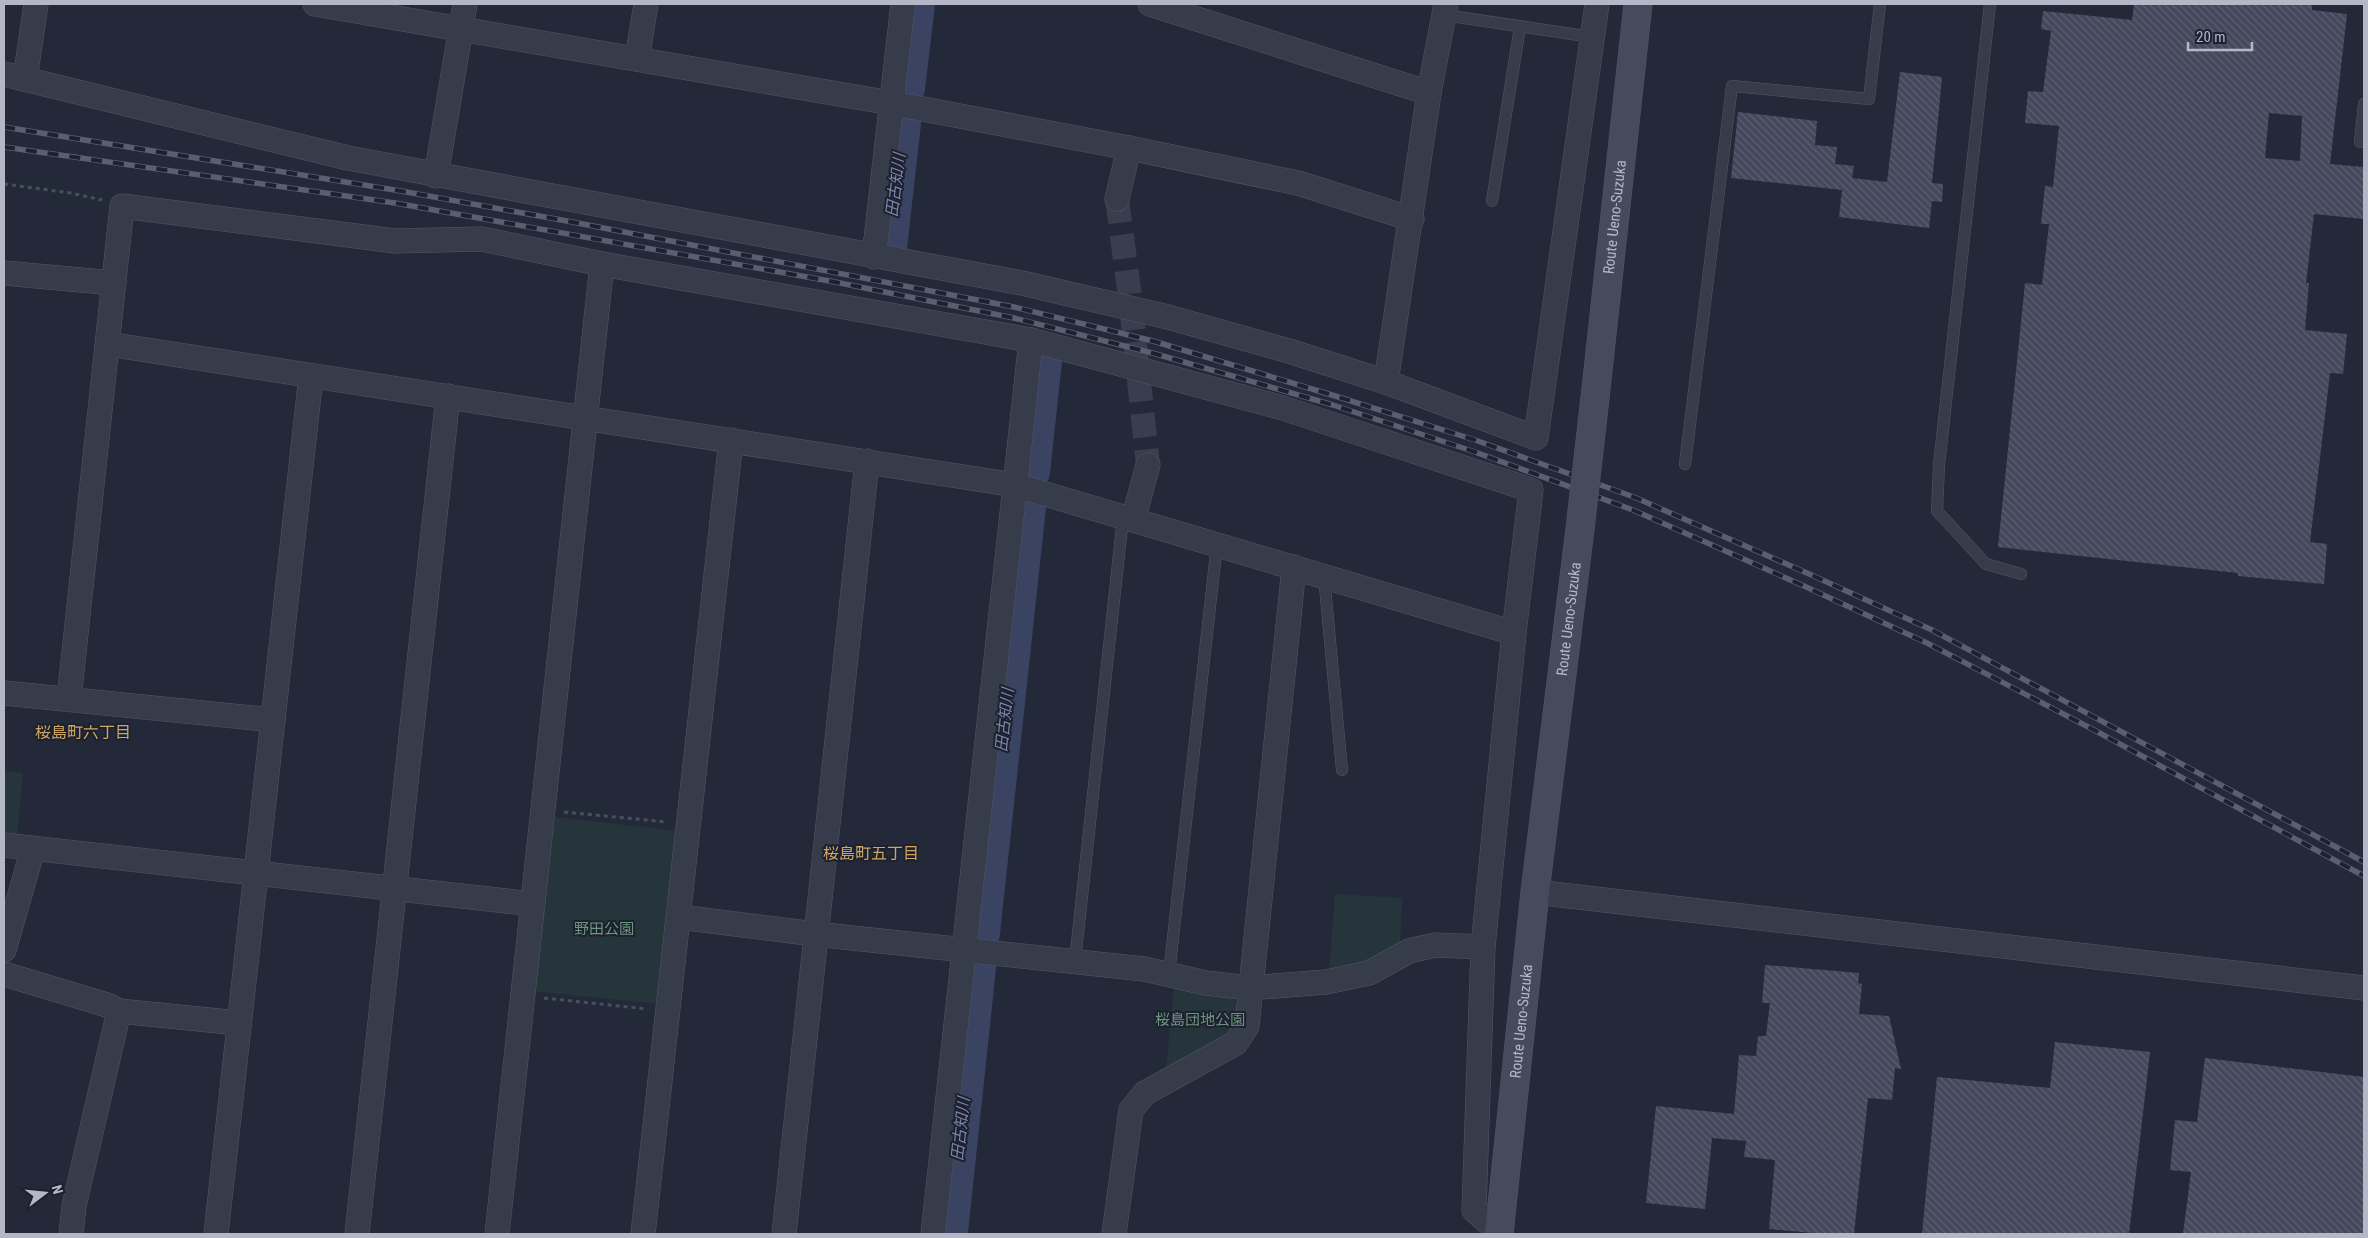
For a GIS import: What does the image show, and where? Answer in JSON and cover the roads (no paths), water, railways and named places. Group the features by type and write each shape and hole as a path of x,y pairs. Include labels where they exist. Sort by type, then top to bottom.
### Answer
{"main road":[{"name":"Route Ueno-Suzuka","path":"1499,1233 1536,892 1580,529 1638,4"}],"street":[{"path":"36,4 14,76 348,158 436,176 1022,284 1168,317 1289,351 1386,382 1536,438 1597,4"},
{"path":"315,4 891,103 1129,148 1298,183 1412,219"},
{"path":"436,176 466,4"},
{"path":"637,59 646,4"},
{"path":"874,257 903,4"},
{"path":"1150,4 1429,93"},
{"path":"1386,382 1412,219 1429,93 1445,10"},
{"path":"1117,199 1129,148"},
{"path":"68,699 122,206 395,242 482,239 602,264 1031,340 1283,408 1530,490 1483,947 1474,1210 1499,1233"},
{"path":"497,1234 587,417 602,264"},
{"path":"4,273 114,283"},
{"path":"934,1234 1031,340"},
{"path":"108,344 1015,485 1514,633"},
{"path":"216,1234 311,376"},
{"path":"357,1234 448,396"},
{"path":"643,1234 731,440"},
{"path":"784,1234 867,461"},
{"path":"1128,518 1148,466"},
{"path":"1114,1234 1131,1110 1144,1093 1236,1043 1247,1026 1294,567"},
{"path":"4,693 274,720"},
{"path":"4,845 533,904"},
{"path":"4,950 33,849"},
{"path":"1536,892 2364,988"},
{"path":"679,917 815,934 1144,969 1206,983 1250,988 1326,982 1370,973 1409,951 1435,945 1483,947"},
{"path":"4,974 107,1005 119,1011 239,1023"},
{"path":"71,1234 74,1206 119,1011"}],"lane":[{"path":"1685,464 1732,86 1869,100 1880,4"},
{"path":"1990,4 1940,456 1937,511 1986,564 2021,574"},
{"path":"1445,10 1520,27 1592,37"},
{"path":"1492,201 1520,27"},
{"path":"2360,142 2364,104"},
{"path":"1075,961 1128,518"},
{"path":"1169,974 1217,544"},
{"path":"1324,576 1342,770"}],"waterway":[{"name":"田古知川","path":"906,88 916,4"},
{"name":"田古知川","path":"888,247 902,123"},
{"name":"田古知川","path":"1031,472 1043,361"},
{"name":"田古知川","path":"981,933 1027,507"},
{"name":"田古知川","path":"949,1231 977,968"}],"tunnel":[{"path":"1117,199 1130,297 1148,465"}],"railway":[{"path":"4,127 401,191 1014,307 1153,341 1332,395 1475,440 1634,497 1807,573 1932,630 2364,862"},
{"path":"4,147 395,203 835,282 1014,318 1156,354 1333,405 1475,452 1633,510 1804,586 1927,643 2094,730 2364,876"}],"district":[{"name":"桜島町六丁目","path":"83,732"},
{"name":"桜島町五丁目","path":"871,853"}],"park label":[{"name":"野田公園","path":"604,929"},
{"name":"桜島団地公園","path":"1200,1020"}]}
